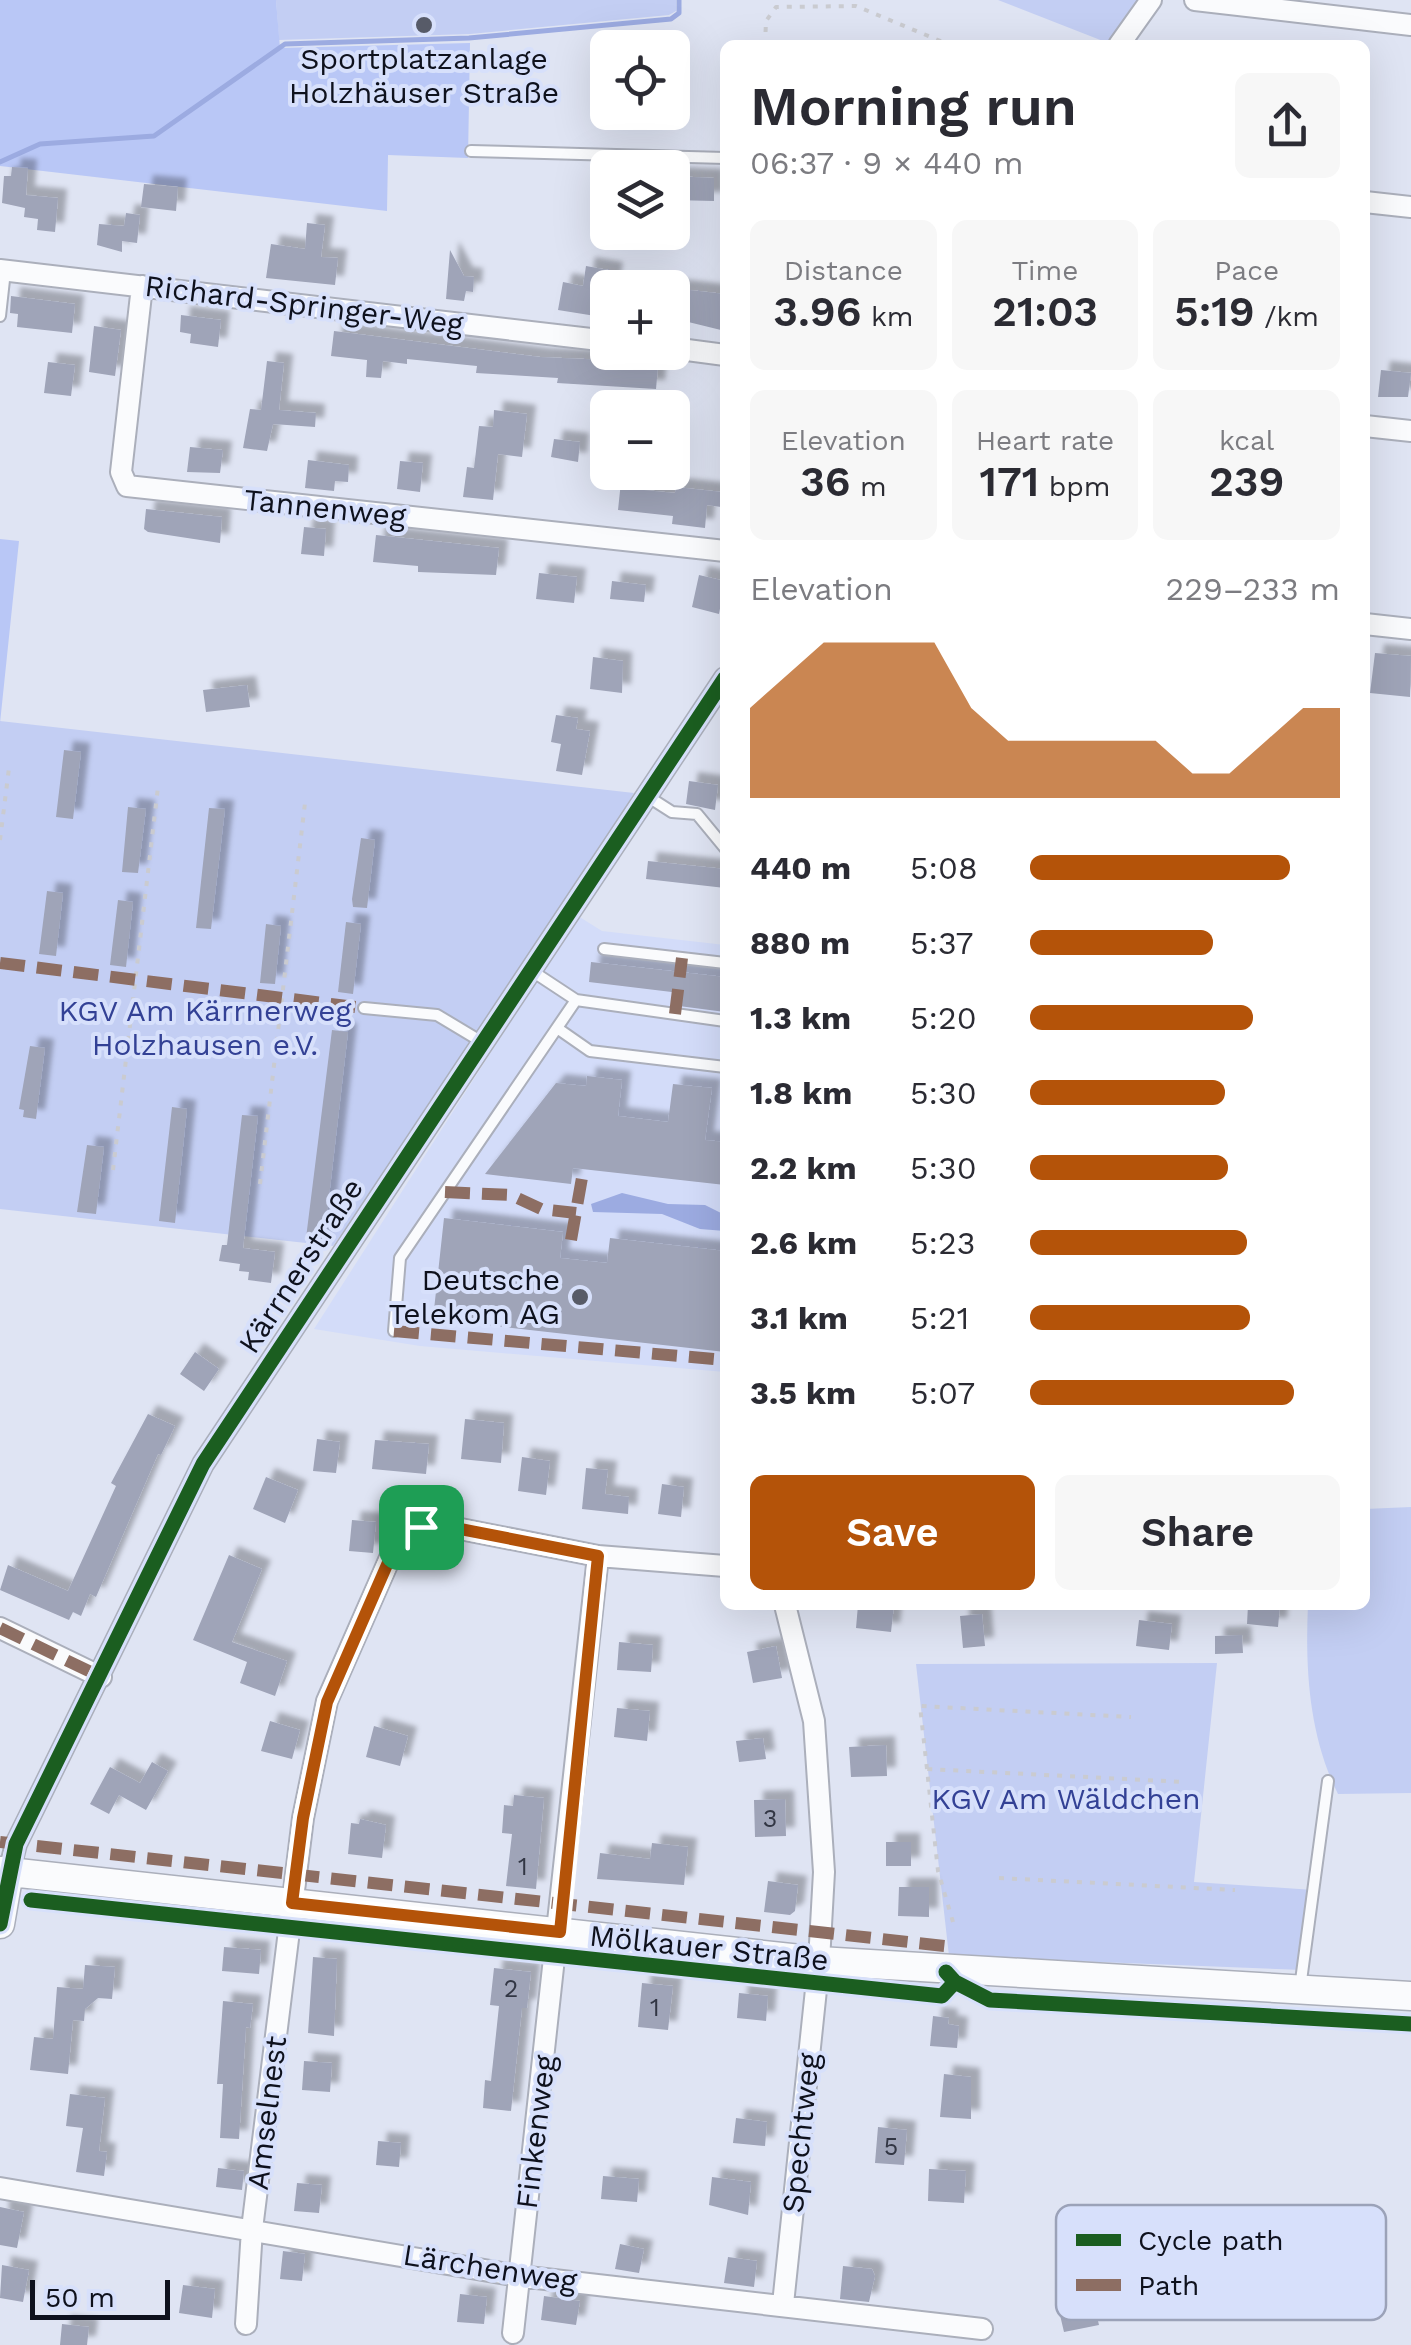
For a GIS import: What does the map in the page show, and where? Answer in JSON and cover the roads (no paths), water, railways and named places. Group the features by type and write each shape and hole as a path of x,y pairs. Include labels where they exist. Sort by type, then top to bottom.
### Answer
{"street":[{"path":"1123,40 1152,0"},
{"path":"1194,0 1411,24"},
{"path":"1370,203 1411,207"},
{"name":"Richard-Springer-Weg","path":"3,270 590,339"},
{"name":"Tannenweg","path":"142,286 121,472 127,486 720,550"},
{"path":"690,350 720,354"},
{"path":"1370,427 1411,431"},
{"path":"1370,625 1411,630"},
{"name":"Kärrnerstraße","path":"0,1924 4,1872 16,1844 203,1464 720,685"},
{"name":"Amselnest","path":"246,2324 252,2228 303,1818 327,1702 397,1542 408,1532 440,1525 598,1556 720,1566"},
{"name":"Finkenweg","path":"512,2333 560,1932 598,1556"},
{"name":"Spechtweg","path":"783,2304 819,1961 824,1872 814,1722 785,1610"},
{"path":"0,1628 101,1677"},
{"name":"Mölkauer Straße","path":"4,1872 819,1961 1411,1996"},
{"name":"Lärchenweg","path":"0,2188 519,2276 982,2329"}],"lane":[{"path":"471,151 720,158"},
{"path":"0,316 3,270"},
{"path":"645,794 672,812 697,814 720,842"},
{"path":"604,949 720,963"},
{"path":"532,971 576,1000 720,1020"},
{"path":"394,1331 400,1258 576,1000"},
{"path":"364,1008 436,1015 482,1042"},
{"path":"556,1028 590,1051 720,1066"},
{"path":"1300,1990 1328,1781"}],"waterway":[{"path":"0,162 40,144 154,136 285,44 469,38 671,19 679,13 679,0"}],"place":[{"name":"Sportplatzanlage Holzhäuser Straße","path":"424,25"},
{"name":"Deutsche Telekom AG","path":"580,1297"}],"park label":[{"name":"KGV Am Kärrnerweg Holzhausen e.V.","path":"205,1028"},
{"name":"KGV Am Wäldchen","path":"1066,1799"}]}
